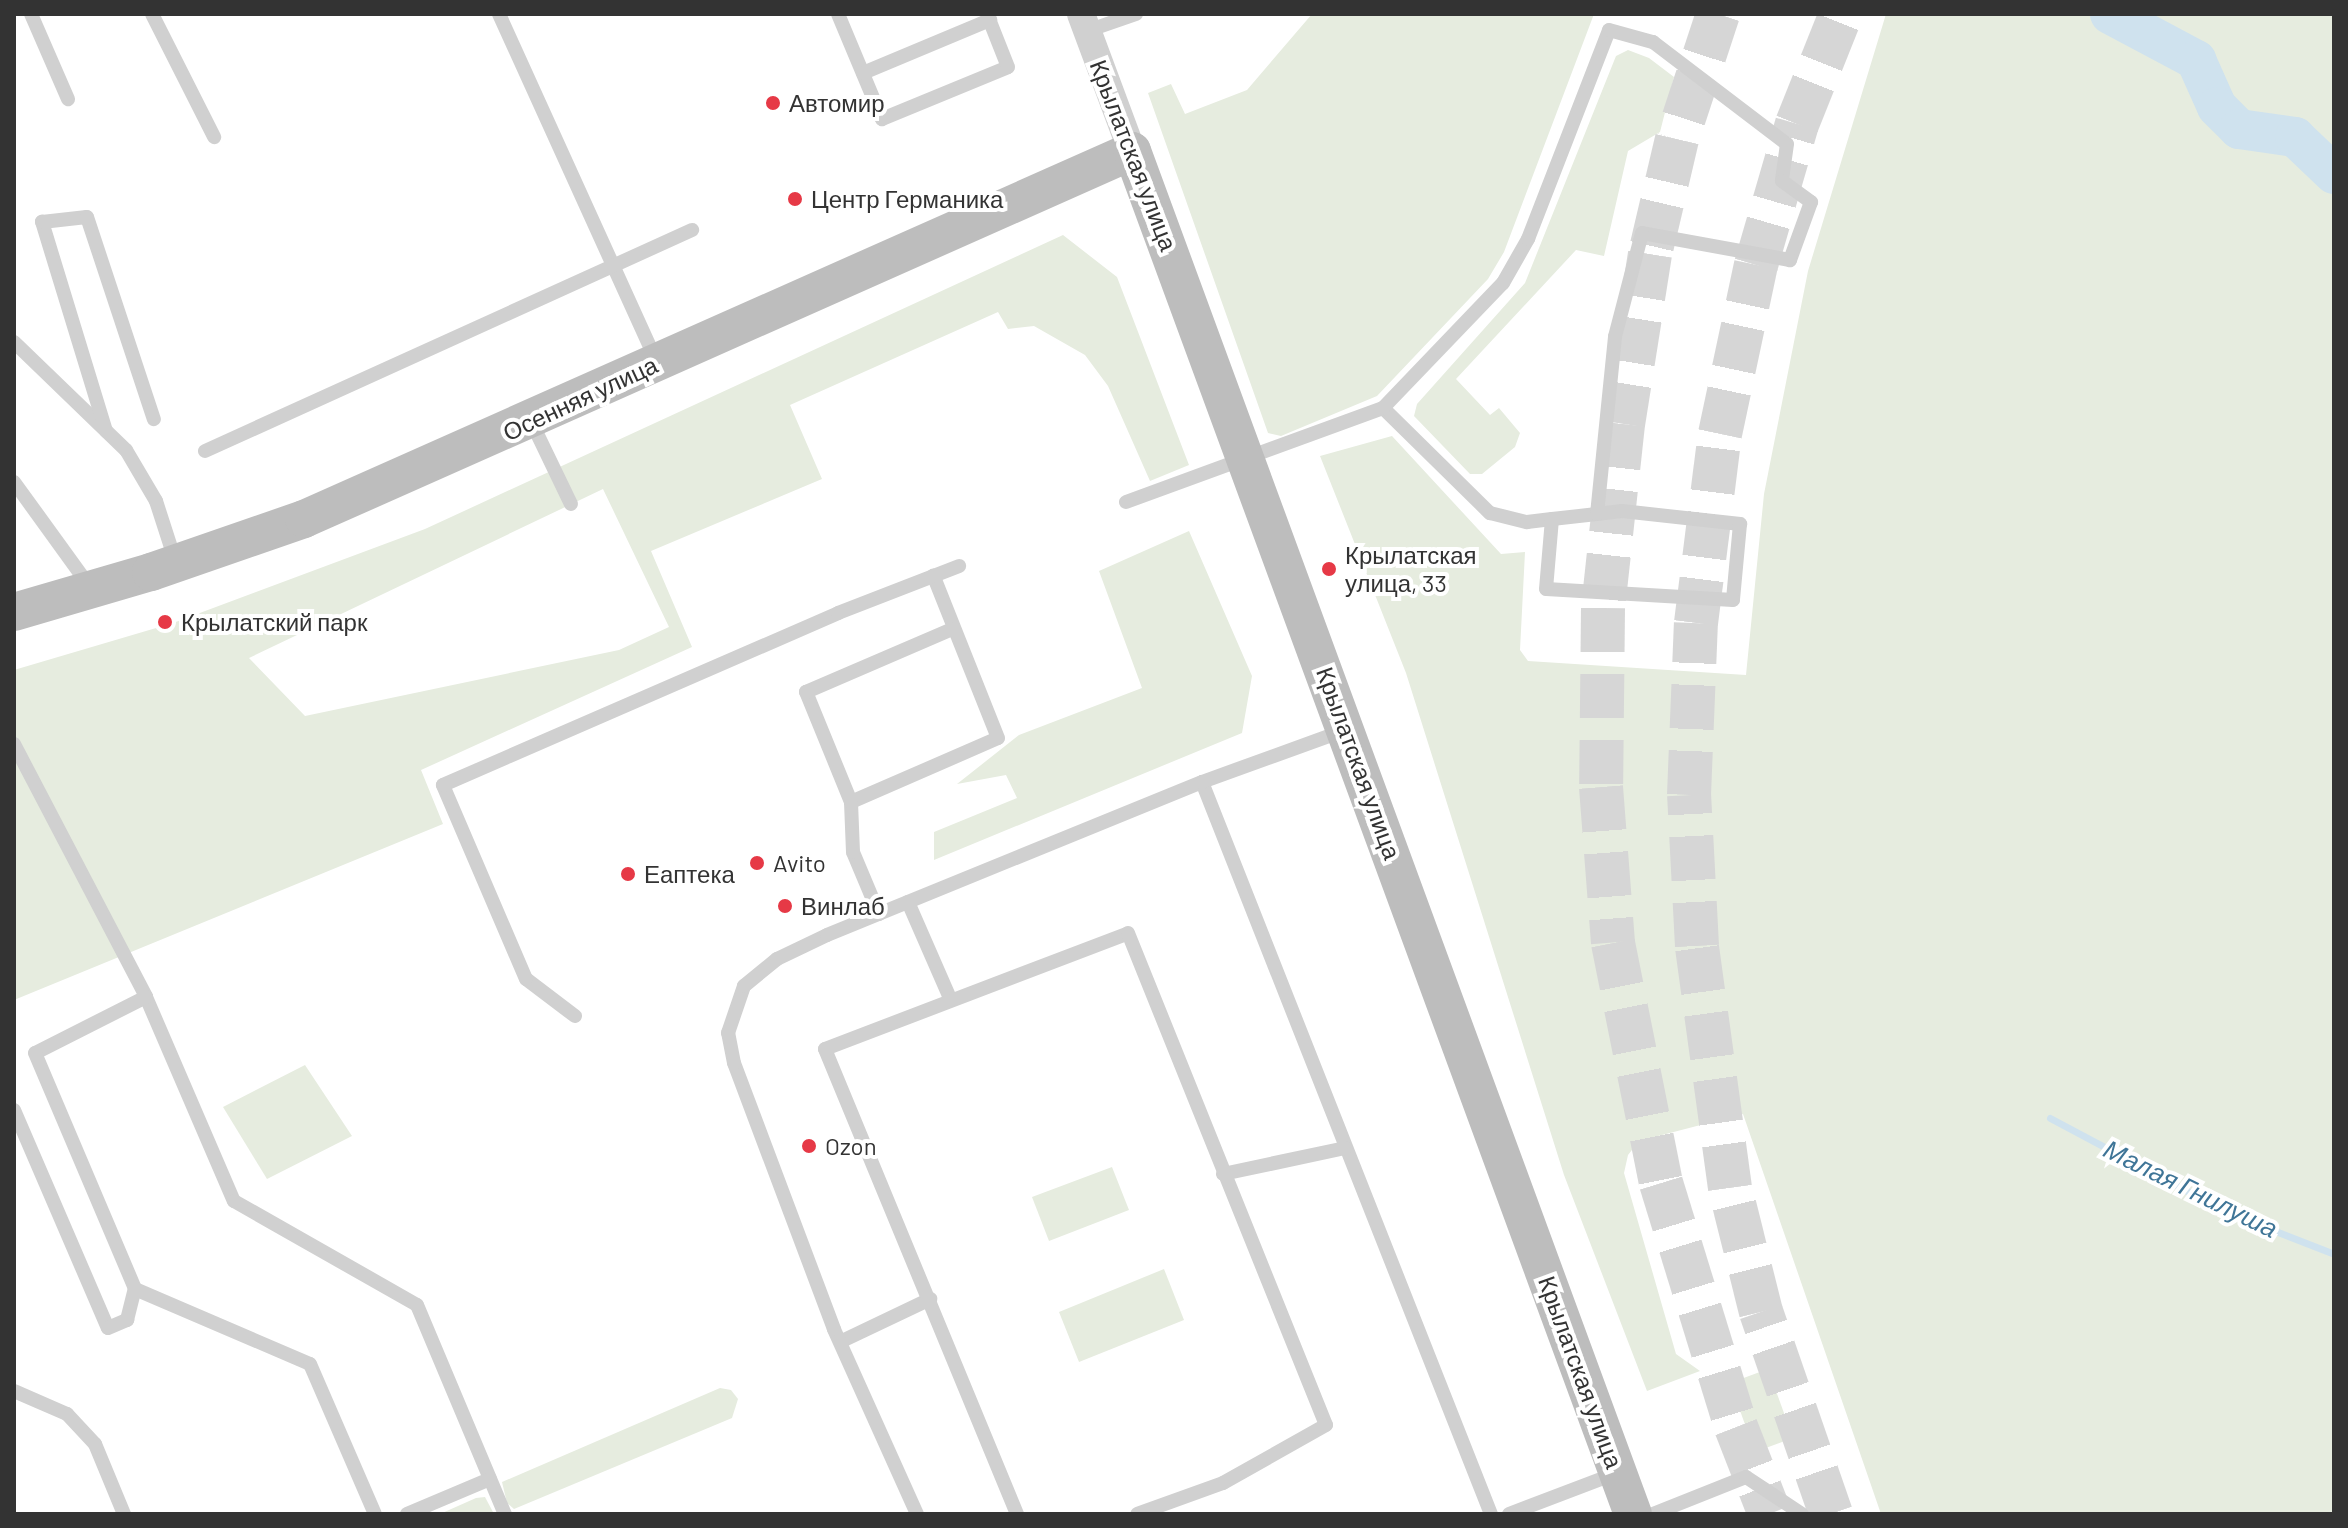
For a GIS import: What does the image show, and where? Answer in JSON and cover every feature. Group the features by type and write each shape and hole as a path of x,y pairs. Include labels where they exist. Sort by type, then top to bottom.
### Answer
{"main road":[{"name":"Осенняя улица","path":"14,612 176,564 304,519 531,421 1132,151"},
{"name":"Крылатская улица","path":"1132,151 1248,457 1633,1514"}],"street":[{"name":"Крылатская улица","path":"1084,23 1132,151"}],"lane":[{"path":"31,14 68,99"},
{"path":"152,14 214,137"},
{"path":"499,14 611,267 657,362"},
{"path":"838,14 882,119 1008,67 989,17 863,73"},
{"path":"1084,23 1136,14"},
{"path":"1126,502 1383,408 1503,283 1528,239 1609,30 1653,42 1787,144 1782,181 1811,202 1790,260 1642,233 1615,337 1597,514"},
{"path":"106,431 42,222 87,217 154,419"},
{"path":"205,451 692,230"},
{"path":"14,342 126,450 156,501 176,564"},
{"path":"1383,408 1490,513 1527,522 1552,519 1622,511 1740,524 1733,600 1546,589 1552,519"},
{"path":"531,421 571,504"},
{"path":"14,482 70,552 92,590"},
{"path":"575,1016 526,979 443,785 959,566"},
{"path":"851,802 998,738 933,575"},
{"path":"879,914 853,852 851,802 806,692 952,629"},
{"path":"917,1514 842,1341 734,1063 728,1033 744,986 777,959 879,914 1202,782 1347,729"},
{"path":"14,744 146,997 234,1201 417,1305 505,1514"},
{"path":"1202,782 1491,1514"},
{"path":"908,902 950,998"},
{"path":"1017,1514 825,1049 950,998 1128,933 1326,1425 1223,1483 1155,1511 1137,1514"},
{"path":"14,1110 108,1328 127,1320 135,1289 35,1053 146,997"},
{"path":"1223,1174 1345,1148"},
{"path":"135,1289 310,1364 375,1514"},
{"path":"842,1341 930,1299"},
{"path":"14,1391 67,1414 95,1444 124,1514"},
{"path":"1509,1514 1618,1473"},
{"path":"1653,1514 1746,1477 1802,1514"},
{"path":"407,1514 490,1479"}],"shaded area":[{"path":"1312,14 1594,14 1504,252 1488,279 1377,396 1281,436 1268,433 1148,93 1171,84 1185,114 1247,90"},
{"path":"1886,14 2334,14 2334,1514 1881,1514 1743,1114 1639,1141 1628,1155 1624,1173 1676,1354 1700,1371 1647,1391 1564,1175 1406,673 1320,456 1392,436 1501,554 1525,552 1520,650 1528,661 1746,675 1764,494 1808,271"},
{"path":"1628,50 1649,58 1674,77 1660,132 1628,151 1604,256 1576,250 1456,379 1490,415 1499,408 1520,433 1515,447 1482,474 1470,474 1414,416 1417,404 1525,283 1616,56"},
{"path":"1063,235 1117,277 1189,465 1150,481 1108,386 1085,355 1034,326 1008,329 998,312 790,405 822,479 651,551 692,647 421,770 443,824 14,1000 14,670 173,623 425,529","holes":["603,489 669,627 619,650 305,716 249,658"]},
{"path":"1189,531 1252,676 1242,733 934,860 934,832 1017,798 1006,775 957,784 1019,735 1142,688 1099,571"},
{"path":"305,1065 352,1136 267,1179 223,1107"},
{"path":"1112,1167 1129,1210 1049,1241 1032,1197"},
{"path":"1164,1269 1184,1320 1079,1362 1059,1312"},
{"path":"1768,1369 1793,1438 1755,1452 1730,1383"},
{"path":"720,1388 731,1390 738,1399 732,1418 514,1509 507,1503 502,1482"},
{"path":"485,1497 494,1514 440,1514 476,1498"}],"waterway":[{"path":"2110,14 2196,60 2217,107 2239,129 2295,137 2334,174"},
{"name":"Малая Гнилуша","path":"2050,1118 2229,1213 2334,1254"}],"tunnel":[{"path":"1718,14 1677,139 1650,254 1623,424 1603,608 1601,787 1613,943 1661,1183 1736,1427 1770,1514"},
{"path":"1831,1514 1761,1312 1730,1188 1697,946 1689,795 1696,623 1720,434 1756,265 1797,124 1841,14"}],"place":[{"name":"Автомир","path":"773,103"},
{"name":"Центр Германика","path":"795,199"},
{"name":"Крылатская улица, 33","path":"1329,569"},
{"name":"Крылатский парк","path":"165,622"},
{"name":"Avito","path":"757,863"},
{"name":"Еаптека","path":"628,874"},
{"name":"Винлаб","path":"785,906"},
{"name":"Ozon","path":"809,1146"}]}
